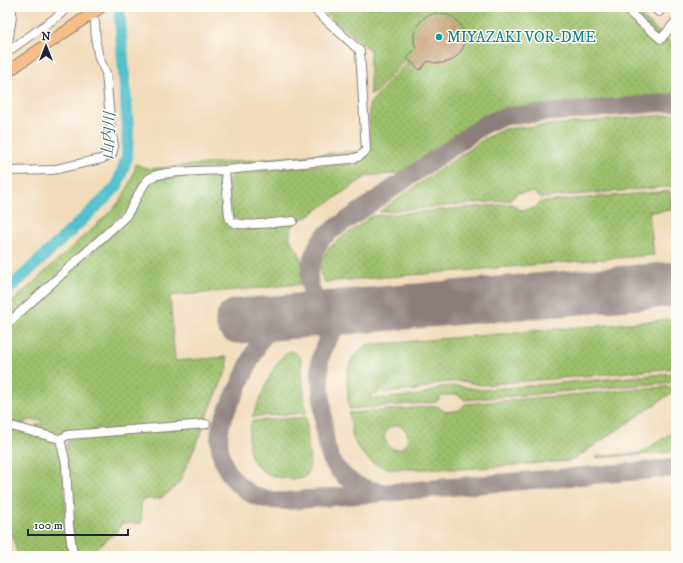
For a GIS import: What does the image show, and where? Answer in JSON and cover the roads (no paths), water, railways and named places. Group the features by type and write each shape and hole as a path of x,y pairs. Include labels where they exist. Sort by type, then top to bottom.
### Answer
{"main road":[{"path":"7,72 101,7"}],"street":[{"path":"7,48 12,17 12,7"},
{"path":"7,52 58,16 68,7"},
{"path":"7,324 126,216 132,208 145,182 150,178 165,173 225,170 358,158 364,154 366,150 360,51 312,7"},
{"path":"623,7 661,39 676,21"},
{"path":"653,7 659,12 663,7"},
{"path":"7,171 52,170 101,159 112,154 114,146 111,130 106,73 99,58 96,43 95,22"},
{"path":"225,170 230,220 244,224 293,221"},
{"path":"7,425 60,439 68,435 206,424"},
{"path":"60,439 66,464 69,526 73,556"}],"waterway":[{"name":"山内川","path":"7,291 117,186 127,157 128,126 119,7"},
{"path":"7,534 12,556"}],"place":[{"name":"MIYAZAKI VOR-DME","path":"439,37"}]}
